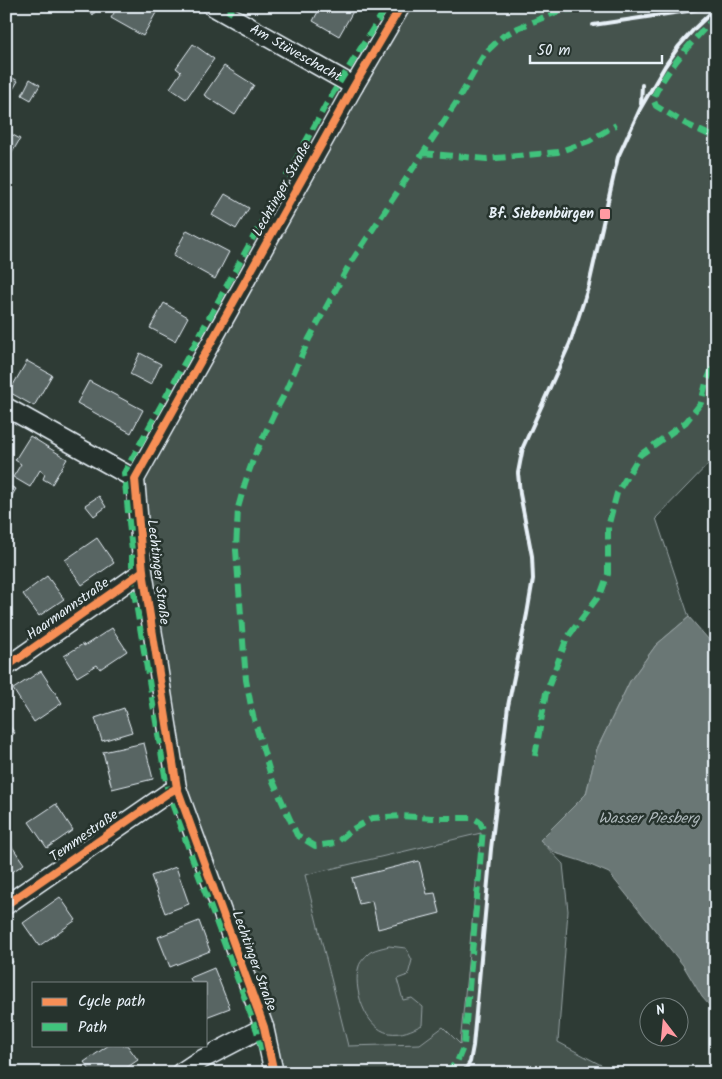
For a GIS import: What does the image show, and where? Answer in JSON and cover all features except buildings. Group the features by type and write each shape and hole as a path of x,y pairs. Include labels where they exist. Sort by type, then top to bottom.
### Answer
{"street":[{"name":"Lechtinger Straße","path":"274,1073 264,1027 177,788 143,571 135,479 354,86 401,6"},
{"name":"Am Stüveschacht","path":"224,9 354,86"},
{"path":"6,406 135,479"},
{"name":"Haarmannstraße","path":"6,667 143,571"},
{"name":"Temmestraße","path":"6,905 177,788"},
{"path":"180,1073 195,1063 264,1027"}],"shaded area":[{"path":"401,6 716,6 716,456 656,518 689,617 656,645 630,681 597,749 586,794 540,840 563,864 568,911 558,1042 616,1073 274,1073 177,788 135,479","holes":["481,833 460,1044 443,1027 420,1044 348,1046 305,875"]},
{"path":"481,833 460,1045 443,1027 420,1044 348,1046 305,874"},
{"path":"389,946 406,948 412,960 408,975 397,979 403,1000 412,998 423,1007 422,1025 403,1033 389,1033 373,1024 362,1006 357,985 360,963 373,951"}],"water":[{"name":"Wasser Piesberg","path":"689,617 716,648 716,1013 702,997 683,965 609,873 581,861 555,853 540,840 586,794 597,749 630,681 656,645"}],"railway":[{"path":"593,25 694,10 709,6"},
{"path":"463,1073 470,1062 473,1046 491,849 508,706 533,579 532,556 520,494 518,473 523,447 570,343 589,285 618,157 640,109 665,66 679,46 716,8"},
{"path":"641,104 642,85"}],"marked path":[{"path":"228,14 233,6"},
{"path":"262,1051 257,1031 168,793 132,580 132,551 124,473 328,101 387,6"},
{"path":"445,1073 457,1062 464,1045 483,829 480,822 473,818 402,816 373,818 351,830 336,843 315,846 297,835 272,779 253,716 246,680 236,550 238,508 254,457 309,339 348,267 458,100 485,53 503,36 559,11 611,6"},
{"path":"716,16 672,66 653,99 656,106 686,124 716,138"},
{"path":"422,153 487,159 558,152 589,141 616,125"},
{"path":"535,756 546,693 567,638 601,593 608,574 608,527 617,493 640,455 686,422 701,403 706,383 716,360"}],"cycle path":[{"path":"274,1073 264,1027 177,788 143,571 135,479 354,86 401,6"},
{"path":"6,667 143,571"},
{"path":"6,905 177,788"}],"place":[{"name":"Bf. Siebenbürgen","path":"605,214"}]}
